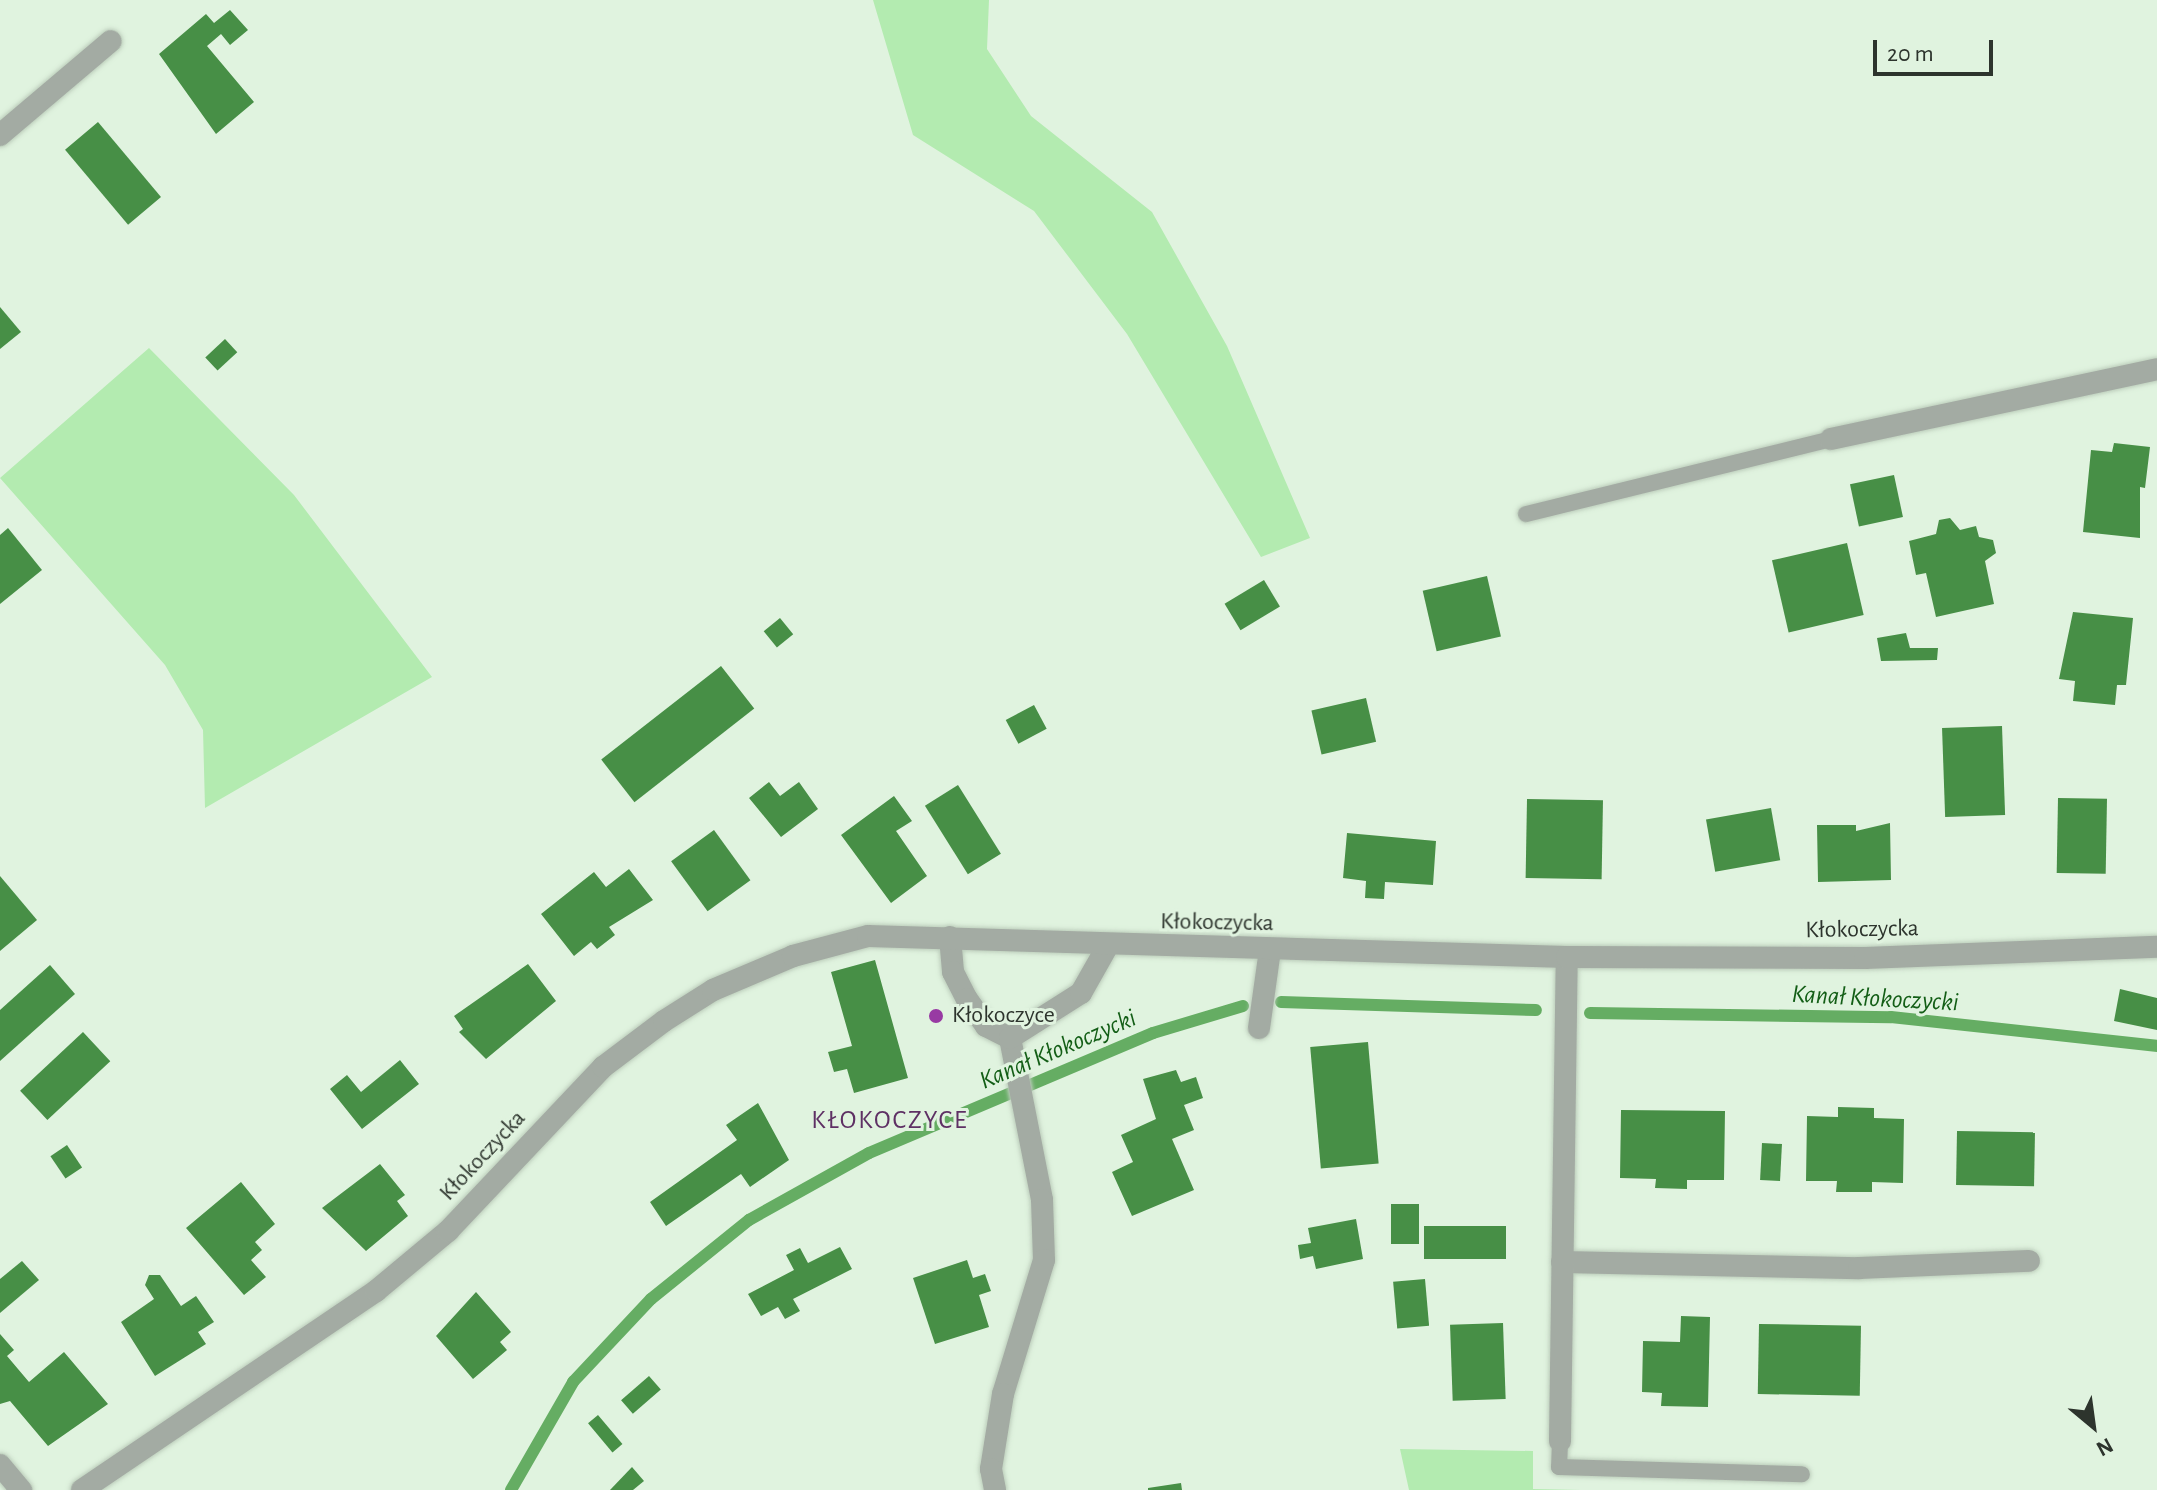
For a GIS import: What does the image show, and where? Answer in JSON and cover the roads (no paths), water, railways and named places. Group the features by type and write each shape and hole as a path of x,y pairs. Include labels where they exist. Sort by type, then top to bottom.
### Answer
{"street":[{"path":"0,135 111,41"},
{"path":"1831,439 2157,369"},
{"name":"Kłokoczycka","path":"82,1490 376,1291 448,1231 603,1067 664,1021 713,990 793,956 868,936 950,937 1107,947 1567,957 1865,958 2157,947"},
{"path":"950,937 953,972 967,999 986,1026 1010,1038"},
{"path":"1010,1038 1081,993 1107,947"},
{"path":"1259,1028 1270,950"},
{"path":"1560,1441 1567,957"},
{"path":"995,1490 991,1469 1003,1394 1044,1260 1037,1148 1010,1038"},
{"path":"1562,1262 1859,1268 2029,1261"},
{"path":"0,1465 21,1490"}],"lane":[{"path":"1526,514 1831,439"},
{"path":"1560,1441 1559,1467 1802,1474"}],"waterway":[{"name":"Kanał Kłokoczycki","path":"1281,1002 1536,1010"},
{"name":"Kanał Kłokoczycki","path":"511,1490 573,1382 651,1299 749,1220 869,1153 1153,1033 1243,1006"},
{"name":"Kanał Kłokoczycki","path":"1590,1013 1891,1017 2157,1046"}],"place":[{"name":"Kłokoczyce","path":"936,1016"}],"district":[{"name":"KŁOKOCZYCE","path":"890,1121"}]}
